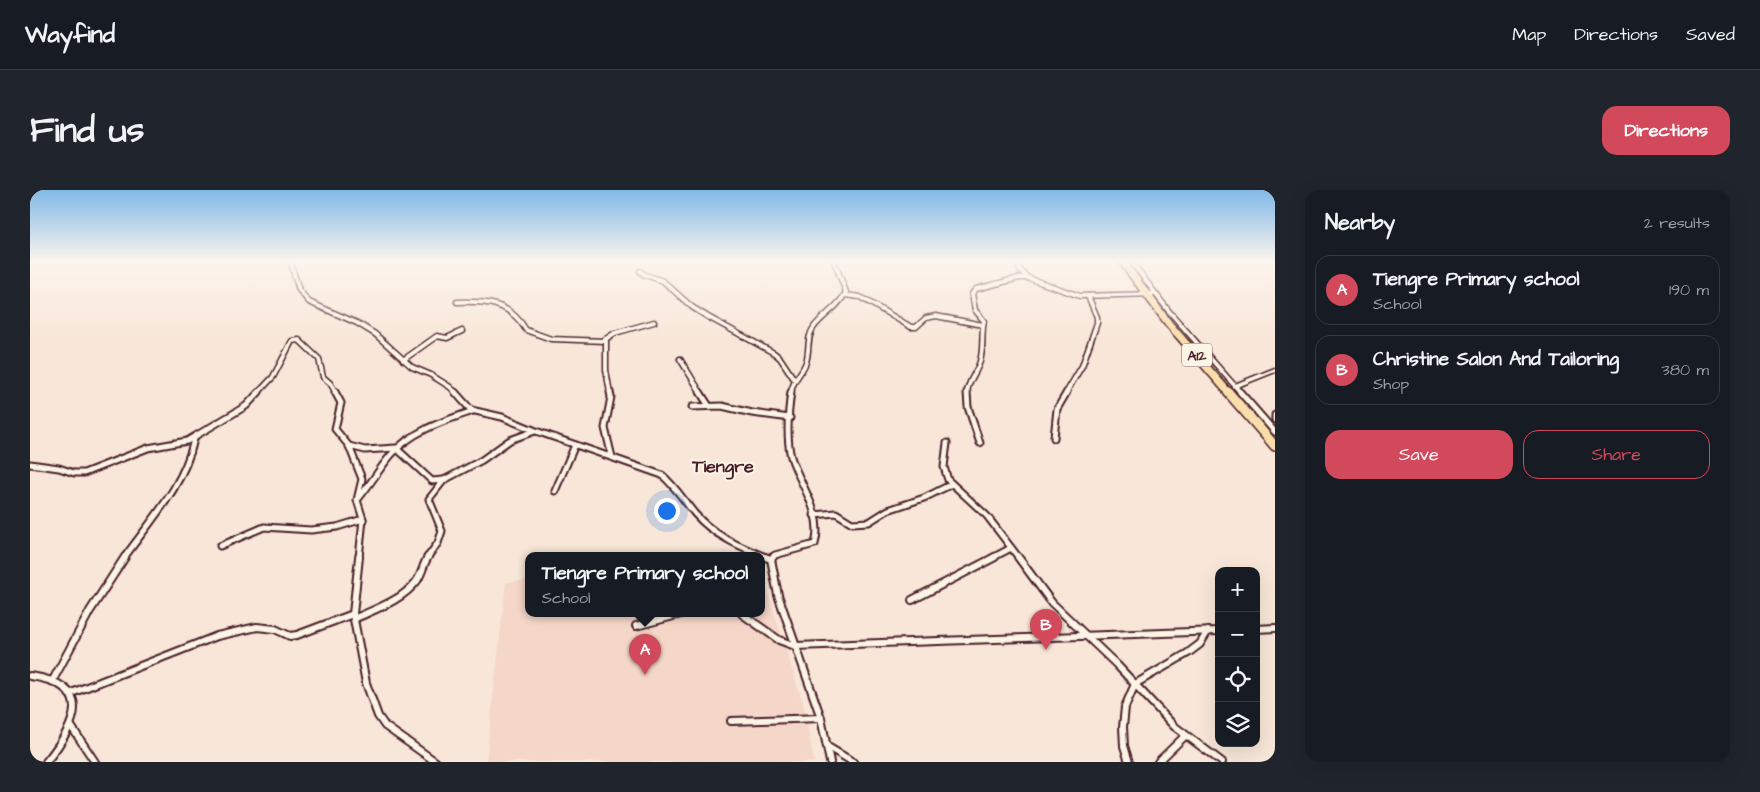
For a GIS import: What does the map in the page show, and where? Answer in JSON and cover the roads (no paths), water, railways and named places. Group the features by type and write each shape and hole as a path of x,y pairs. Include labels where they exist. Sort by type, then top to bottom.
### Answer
{"highway":[{"name":"A12","path":"1141,288 1275,446"}],"street":[{"path":"299,288 305,298 375,334 412,367 431,375 450,387 473,411"},
{"path":"670,288 708,318 774,353 794,379"},
{"path":"830,762 821,718 778,595 771,560 775,555 814,544 819,533 790,453 791,391 794,379 806,360 809,337 813,329 845,295 845,288"},
{"path":"980,288 974,290 972,294 975,310 984,320 981,358 968,386 967,395 968,406 980,443"},
{"path":"1054,288 1074,295 1088,296 1156,294"},
{"path":"1151,288 1275,432"},
{"path":"845,295 860,297 869,304 911,326 916,327 926,318 936,316 983,325"},
{"path":"1054,438 1057,409 1082,366 1097,323 1098,317 1088,296"},
{"path":"457,302 493,303 517,316 523,322 526,330 547,338 604,340 614,333 636,330 654,322"},
{"path":"403,360 437,336 449,337 462,331"},
{"path":"30,464 59,468 74,473 84,473 148,448 194,439 238,412 252,400 275,374 291,343 296,339 313,351 320,359 324,377 341,403 335,429 349,446 362,479 357,500 363,519 353,616 366,683 378,716 393,733 436,762"},
{"path":"604,340 607,343 606,370 611,398 605,428 612,457"},
{"path":"680,359 709,406"},
{"path":"1208,368 1219,368"},
{"path":"1235,386 1275,370"},
{"path":"692,407 722,406 752,413 790,418"},
{"path":"357,500 396,448 438,424 473,411 502,417 662,476 678,490 695,515 728,540 754,552"},
{"path":"1275,415 1275,420"},
{"path":"69,694 217,636 240,630 266,627 290,636 353,616 400,596 417,581 424,562 439,541 442,532 442,526 433,514 430,499 432,493 444,480 482,460 510,440 536,431"},
{"path":"53,680 93,606 116,569 176,487 194,448 194,439"},
{"path":"948,443 944,467 952,484 987,516 1052,603 1185,736 1203,746 1222,762"},
{"path":"555,491 575,445"},
{"path":"349,446 365,450 396,448 432,481 444,480"},
{"path":"814,515 836,513 852,523 869,522 888,510 924,498 952,484"},
{"path":"220,546 264,527 270,526 292,530 322,530 337,528 363,519"},
{"path":"912,600 1011,548"},
{"path":"765,557 771,560"},
{"path":"636,626 670,617"},
{"path":"747,617 775,639 795,646 1084,634 1215,631"},
{"path":"1260,629 1275,628"},
{"path":"1129,762 1124,746 1123,727 1125,707 1135,684 1188,653 1200,644 1208,631"},
{"path":"30,676 53,680 62,685 74,705 72,726 46,762"},
{"path":"731,721 821,718"},
{"path":"72,726 96,762"},
{"path":"1158,762 1185,736"},
{"path":"828,747 853,762"}],"place":[{"name":"Christine Salon And Tailoring","path":"1046,650"},
{"name":"Tiengre Primary school","path":"645,675"}],"district":[{"name":"Tiengre","path":"723,466"}]}
